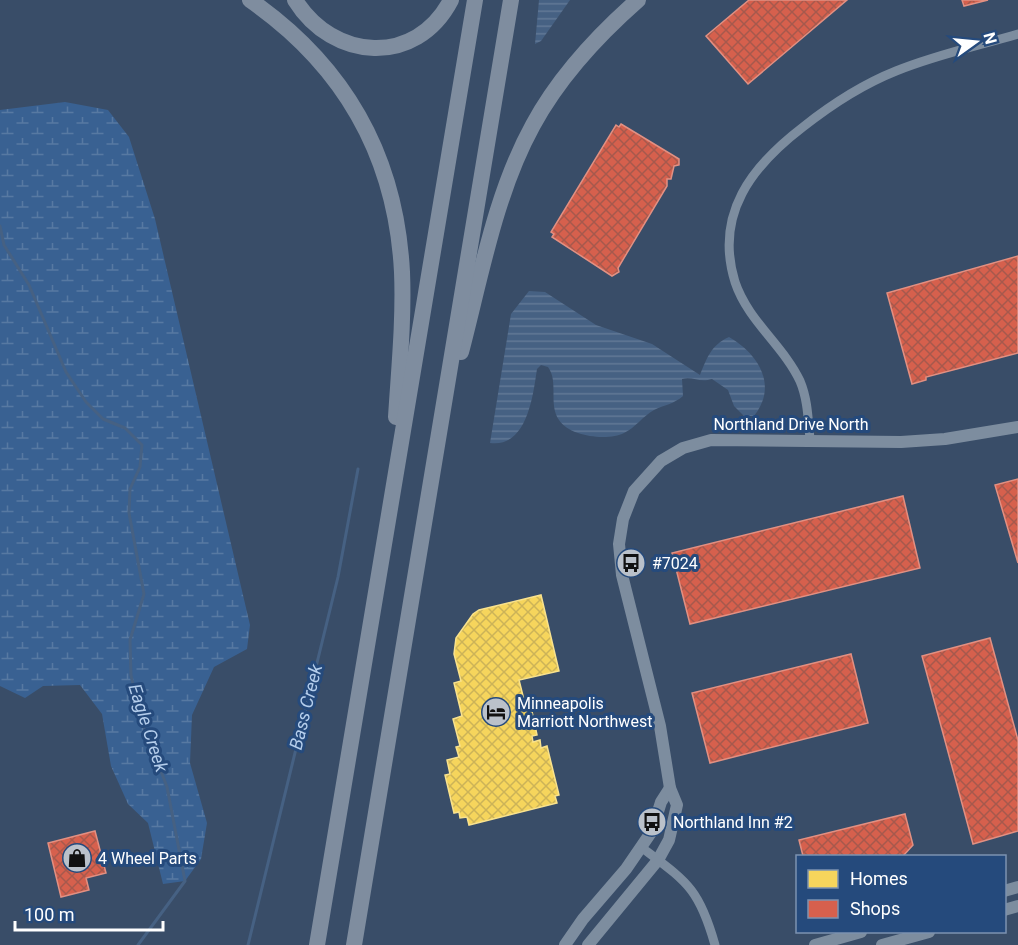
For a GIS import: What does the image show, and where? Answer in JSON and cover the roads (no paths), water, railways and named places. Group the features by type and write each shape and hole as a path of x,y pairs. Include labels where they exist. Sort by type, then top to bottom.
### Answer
{"highway":[{"path":"250,0 303,43 338,82 370,136 389,185 400,243 402,294 390,512"},
{"path":"295,0 307,17 322,30 351,45 372,49 390,46 426,32 451,0"},
{"path":"317,945 475,0"},
{"path":"355,945 511,0"},
{"path":"434,457 498,209 518,156 540,113 569,71 593,42 638,0"}],"street":[{"path":"810,439 807,404 800,383 753,316 735,282 730,242 738,200 762,162 777,147 864,84 926,60 1018,34"},
{"name":"Northland Drive North","path":"588,945 658,860 669,840 677,805 670,788 665,747 619,559 620,531 627,506 642,480 661,461 698,442 726,439 810,439 901,442 945,439 1018,427"},
{"path":"565,945 641,848 652,831 661,802 670,788"},
{"path":"641,848 694,892 704,909 715,945"},
{"path":"815,945 857,933"},
{"path":"882,945 925,933"},
{"path":"560,945 572,934"}],"waterway":[{"name":"Eagle Creek","path":"0,226 4,245 29,285 66,372 86,402 103,419 125,428 142,445 140,467 130,489 129,513 144,594 130,640 131,675 138,710 167,787 185,881 138,945"},
{"name":"Bass Creek","path":"248,945 338,577 358,469"}],"place":[{"name":"#7024","path":"631,563"},
{"name":"Minneapolis Marriott Northwest","path":"496,712"},
{"name":"Northland Inn #2","path":"652,822"},
{"name":"4 Wheel Parts","path":"77,858"}]}
